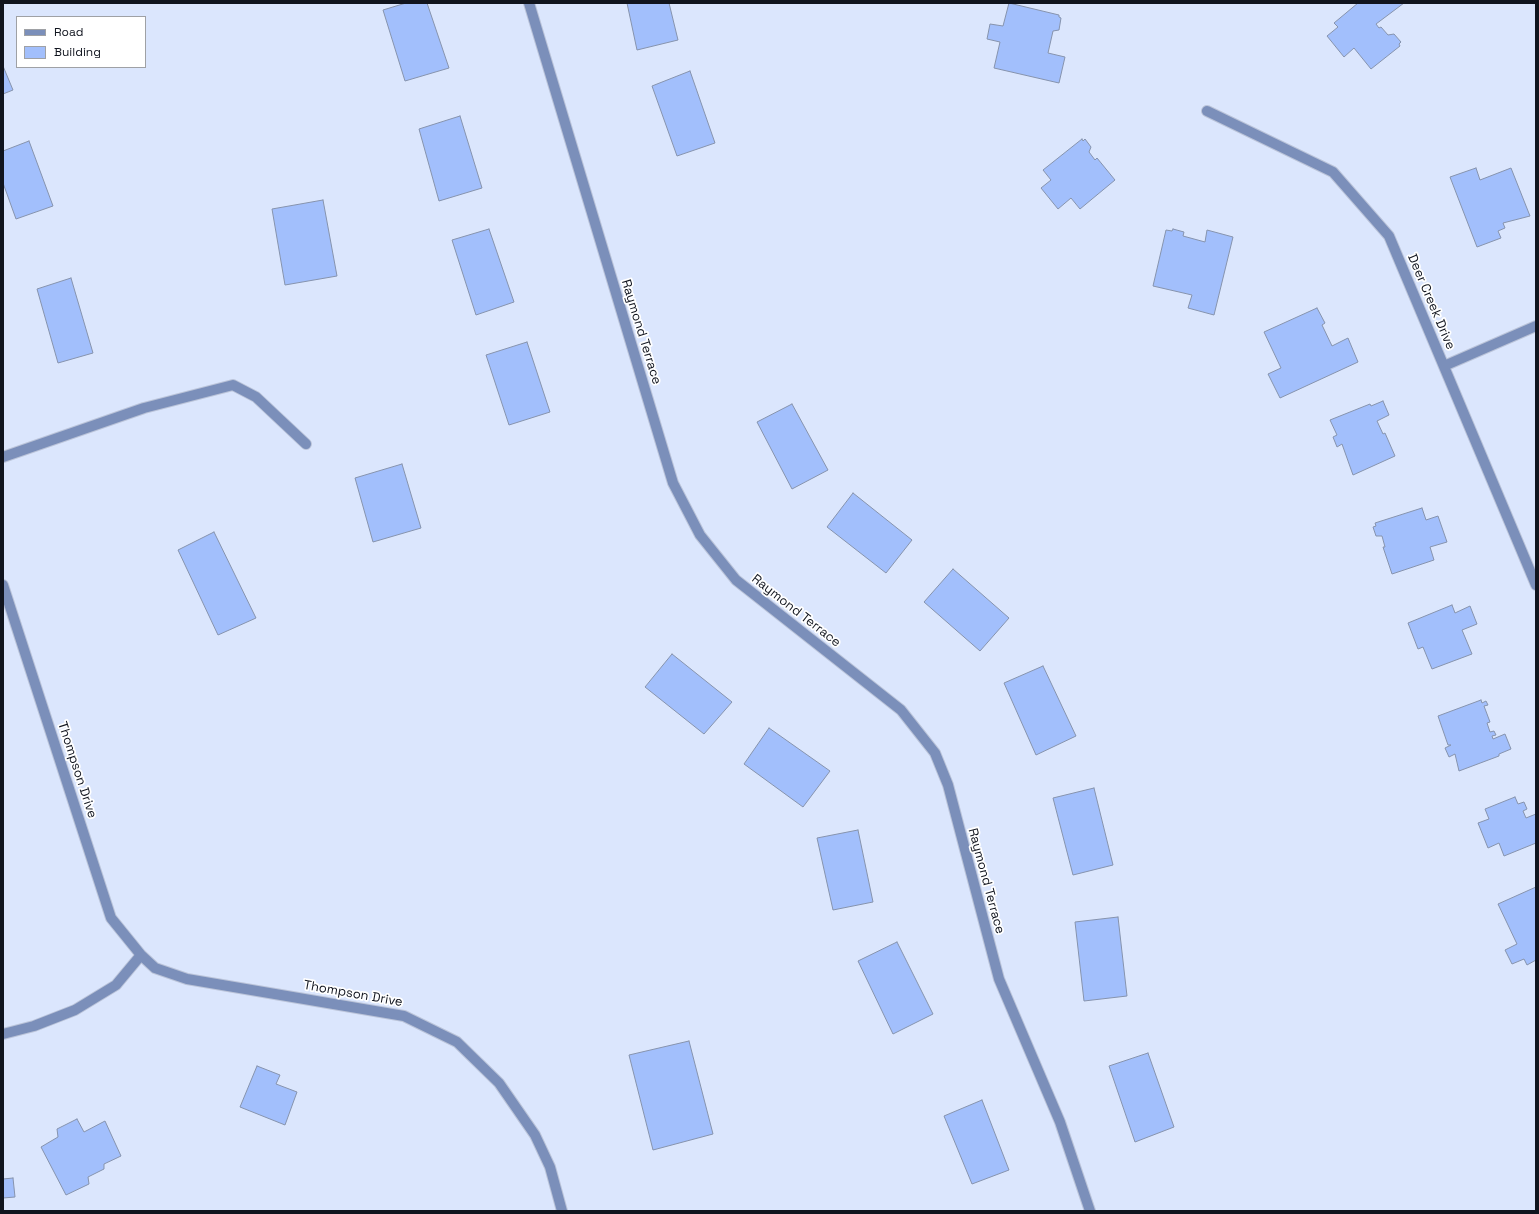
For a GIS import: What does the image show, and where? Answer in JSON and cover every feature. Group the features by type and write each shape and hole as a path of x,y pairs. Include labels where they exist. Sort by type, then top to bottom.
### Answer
{"street":[{"name":"Raymond Terrace","path":"529,3 673,483 700,535 736,580 901,710 935,753 948,785 999,980 1060,1122 1090,1211"},
{"name":"Deer Creek Drive","path":"1207,110 1333,172 1389,236 1536,586"},
{"path":"1444,366 1536,326"},
{"path":"3,457 144,408 233,385 256,397 306,444"},
{"name":"Thompson Drive","path":"3,585 111,918 141,955 155,968 187,980 404,1016 457,1042 499,1083 535,1135 550,1167 562,1211"},
{"path":"3,1034 34,1026 75,1010 116,985 141,955"}],"building":[{"path":"406,3 427,3 449,68 405,81 383,10"},
{"path":"627,3 669,3 678,40 637,50"},
{"path":"1009,3 1059,15 1061,18 1059,30 1053,31 1048,53 1065,57 1059,83 994,68 1000,42 987,39 990,24 1003,26"},
{"path":"1358,3 1404,3 1376,24 1388,35 1394,34 1401,42 1399,44 1400,46 1371,69 1354,48 1344,57 1327,36 1338,27 1334,23"},
{"path":"3,66 13,90 3,94"},
{"path":"690,71 715,143 677,156 652,86"},
{"path":"460,116 482,188 439,201 419,129"},
{"path":"1082,139 1083,141 1085,139 1091,147 1089,152 1095,160 1097,158 1115,180 1080,209 1071,198 1058,209 1041,188 1051,180 1043,170"},
{"path":"29,141 53,206 16,219 3,183 3,151"},
{"path":"1476,168 1480,180 1511,168 1530,216 1503,223 1505,228 1498,231 1501,238 1477,247 1450,177"},
{"path":"323,200 337,276 285,285 272,209"},
{"path":"489,229 514,302 476,315 452,240"},
{"path":"1173,229 1184,232 1183,236 1205,242 1207,230 1233,237 1214,315 1188,308 1192,295 1153,286 1166,230 1172,231"},
{"path":"71,278 93,353 58,363 37,289"},
{"path":"1317,308 1325,323 1322,325 1332,346 1348,338 1358,362 1280,398 1268,374 1281,368 1264,332"},
{"path":"527,342 550,412 509,425 486,355"},
{"path":"1383,401 1389,415 1377,421 1383,434 1385,433 1395,456 1353,475 1342,444 1337,447 1333,437 1337,435 1330,420 1370,404 1371,406"},
{"path":"792,404 828,470 792,489 757,422"},
{"path":"402,464 421,528 373,542 355,478"},
{"path":"853,493 912,540 886,573 827,527"},
{"path":"1422,508 1426,520 1438,516 1447,542 1430,547 1434,560 1392,574 1383,547 1385,547 1382,536 1376,536 1373,527 1376,526 1375,523"},
{"path":"214,532 256,618 218,635 178,550"},
{"path":"953,569 1009,618 980,651 924,602"},
{"path":"1452,605 1455,613 1470,606 1477,624 1462,630 1472,654 1432,669 1423,647 1418,649 1408,623"},
{"path":"672,654 732,702 704,734 645,687"},
{"path":"1043,666 1076,736 1036,755 1004,683"},
{"path":"1481,700 1482,703 1486,701 1488,705 1484,706 1490,722 1487,723 1490,732 1494,731 1496,735 1492,736 1493,739 1505,734 1511,749 1499,754 1499,756 1459,771 1455,754 1449,757 1445,748 1451,745 1448,745 1438,716"},
{"path":"769,728 830,771 803,807 744,764"},
{"path":"1094,788 1113,865 1073,875 1053,798"},
{"path":"1515,797 1518,804 1524,802 1527,809 1523,811 1526,818 1536,814 1536,843 1504,856 1499,843 1488,848 1478,823 1489,819 1485,809"},
{"path":"858,830 873,902 833,910 817,838"},
{"path":"1536,887 1536,960 1527,965 1524,959 1512,964 1505,950 1517,944 1498,904"},
{"path":"1118,917 1127,996 1084,1001 1075,922"},
{"path":"897,942 933,1014 893,1034 858,961"},
{"path":"689,1041 713,1134 653,1150 629,1055"},
{"path":"1148,1053 1174,1127 1135,1142 1109,1066"},
{"path":"257,1066 280,1075 276,1084 297,1092 285,1125 240,1107"},
{"path":"982,1100 1009,1170 972,1184 944,1116"},
{"path":"77,1119 84,1132 105,1121 121,1156 104,1164 104,1169 88,1177 89,1184 66,1195 41,1147 58,1137 57,1129"},
{"path":"13,1178 15,1197 3,1198 3,1179"}]}
